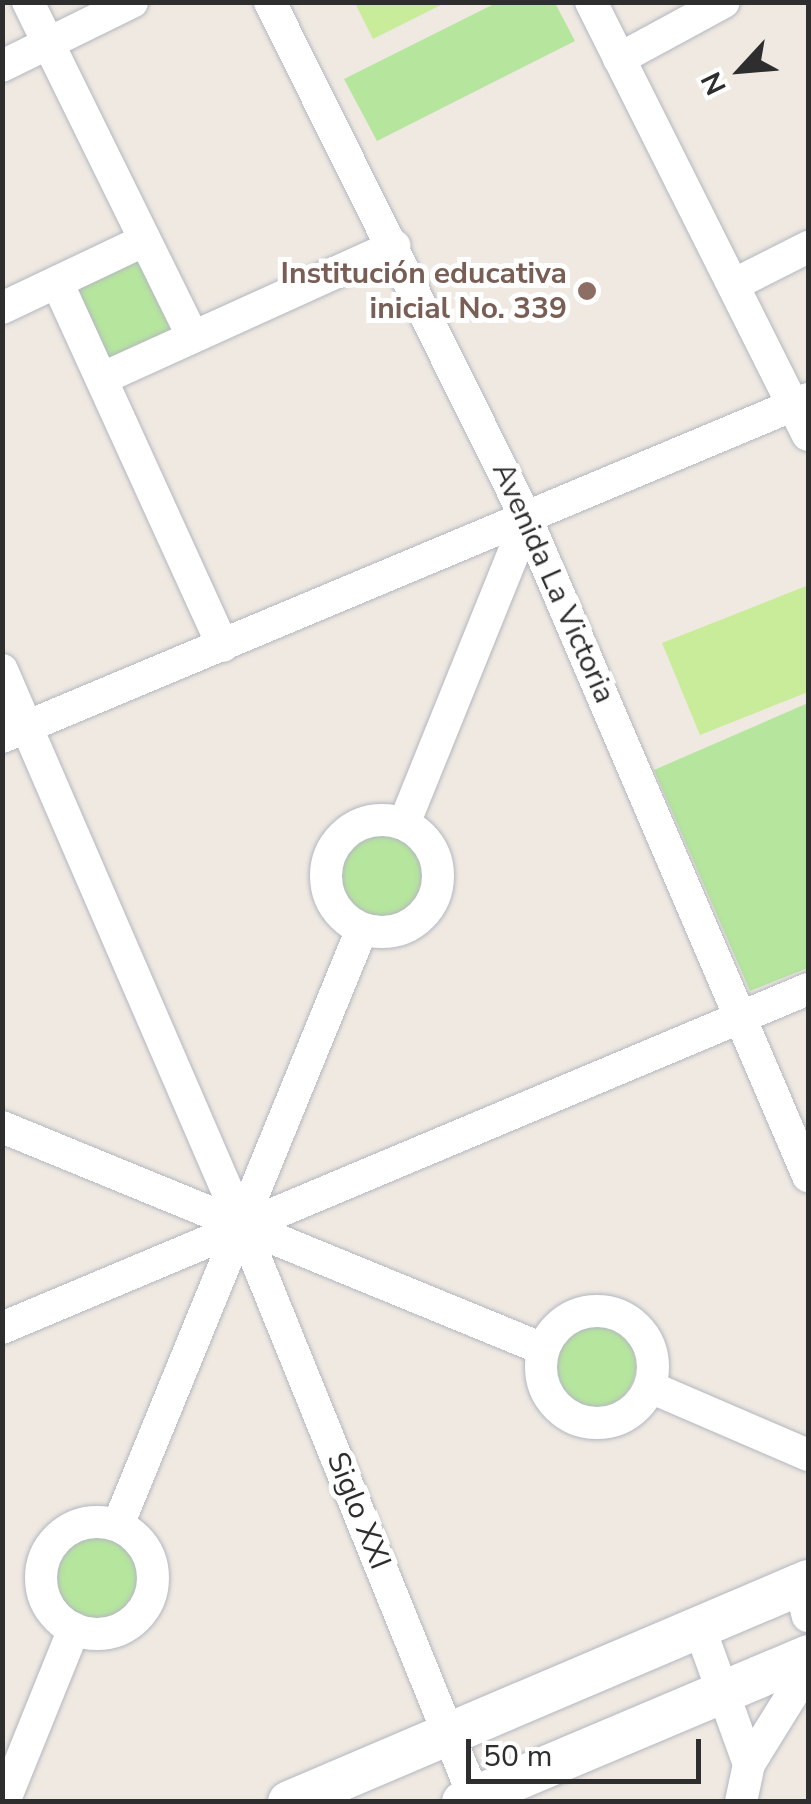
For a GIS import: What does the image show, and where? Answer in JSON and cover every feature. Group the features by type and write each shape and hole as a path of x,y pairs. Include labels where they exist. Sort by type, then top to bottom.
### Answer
{"street":[{"path":"28,2 194,337"},
{"path":"2,66 132,2"},
{"name":"Avenida La Victoria","path":"270,2 527,520 808,1176"},
{"path":"591,2 736,284 802,401 808,435"},
{"path":"619,60 724,2"},
{"path":"2,308 145,240"},
{"path":"103,378 394,246"},
{"path":"736,284 808,247"},
{"path":"56,282 224,646"},
{"path":"16,731 527,520 802,401"},
{"path":"404,824 527,520"},
{"name":"Siglo XXI","path":"2,670 16,731 242,1225 448,1734 468,1799"},
{"path":"404,824 434,854 435,898 405,928 362,929 330,895 328,863 356,826 404,824"},
{"path":"118,1525 362,929"},
{"path":"2,1328 808,989"},
{"path":"2,1127 544,1349"},
{"path":"616,1314 648,1343 650,1387 618,1420 587,1423 549,1396 544,1349 572,1316 616,1314"},
{"path":"650,1387 808,1455"},
{"path":"118,1525 149,1556 149,1600 118,1630 74,1629 43,1594 49,1548 72,1526 118,1525"},
{"path":"289,1802 700,1628 806,1594"},
{"path":"700,1628 749,1764"},
{"path":"4,1802 74,1629"},
{"path":"468,1799 808,1656"},
{"path":"741,1802 749,1764 808,1668"}],"green space":[{"path":"355,3 445,3 373,39"},
{"path":"496,3 555,3 575,41 377,141 344,79"},
{"path":"142,249 181,328 105,365 67,286"},
{"path":"806,586 808,692 700,735 662,643"},
{"path":"808,703 808,968 750,991 654,770"},
{"path":"373,834 389,834 405,841 416,852 423,876 420,892 411,906 389,918 373,918 357,911 346,900 339,884 339,868 346,852 357,841"},
{"path":"586,1324 602,1324 618,1331 629,1342 636,1366 633,1382 624,1396 602,1408 586,1408 570,1401 559,1390 552,1374 552,1358 559,1342 570,1331"},
{"path":"90,1537 106,1537 122,1544 133,1555 140,1579 137,1595 128,1609 106,1621 90,1621 74,1614 63,1603 56,1587 56,1571 63,1555 74,1544"}],"place":[{"name":"Institución educativa inicial No. 339","path":"587,291"}]}
